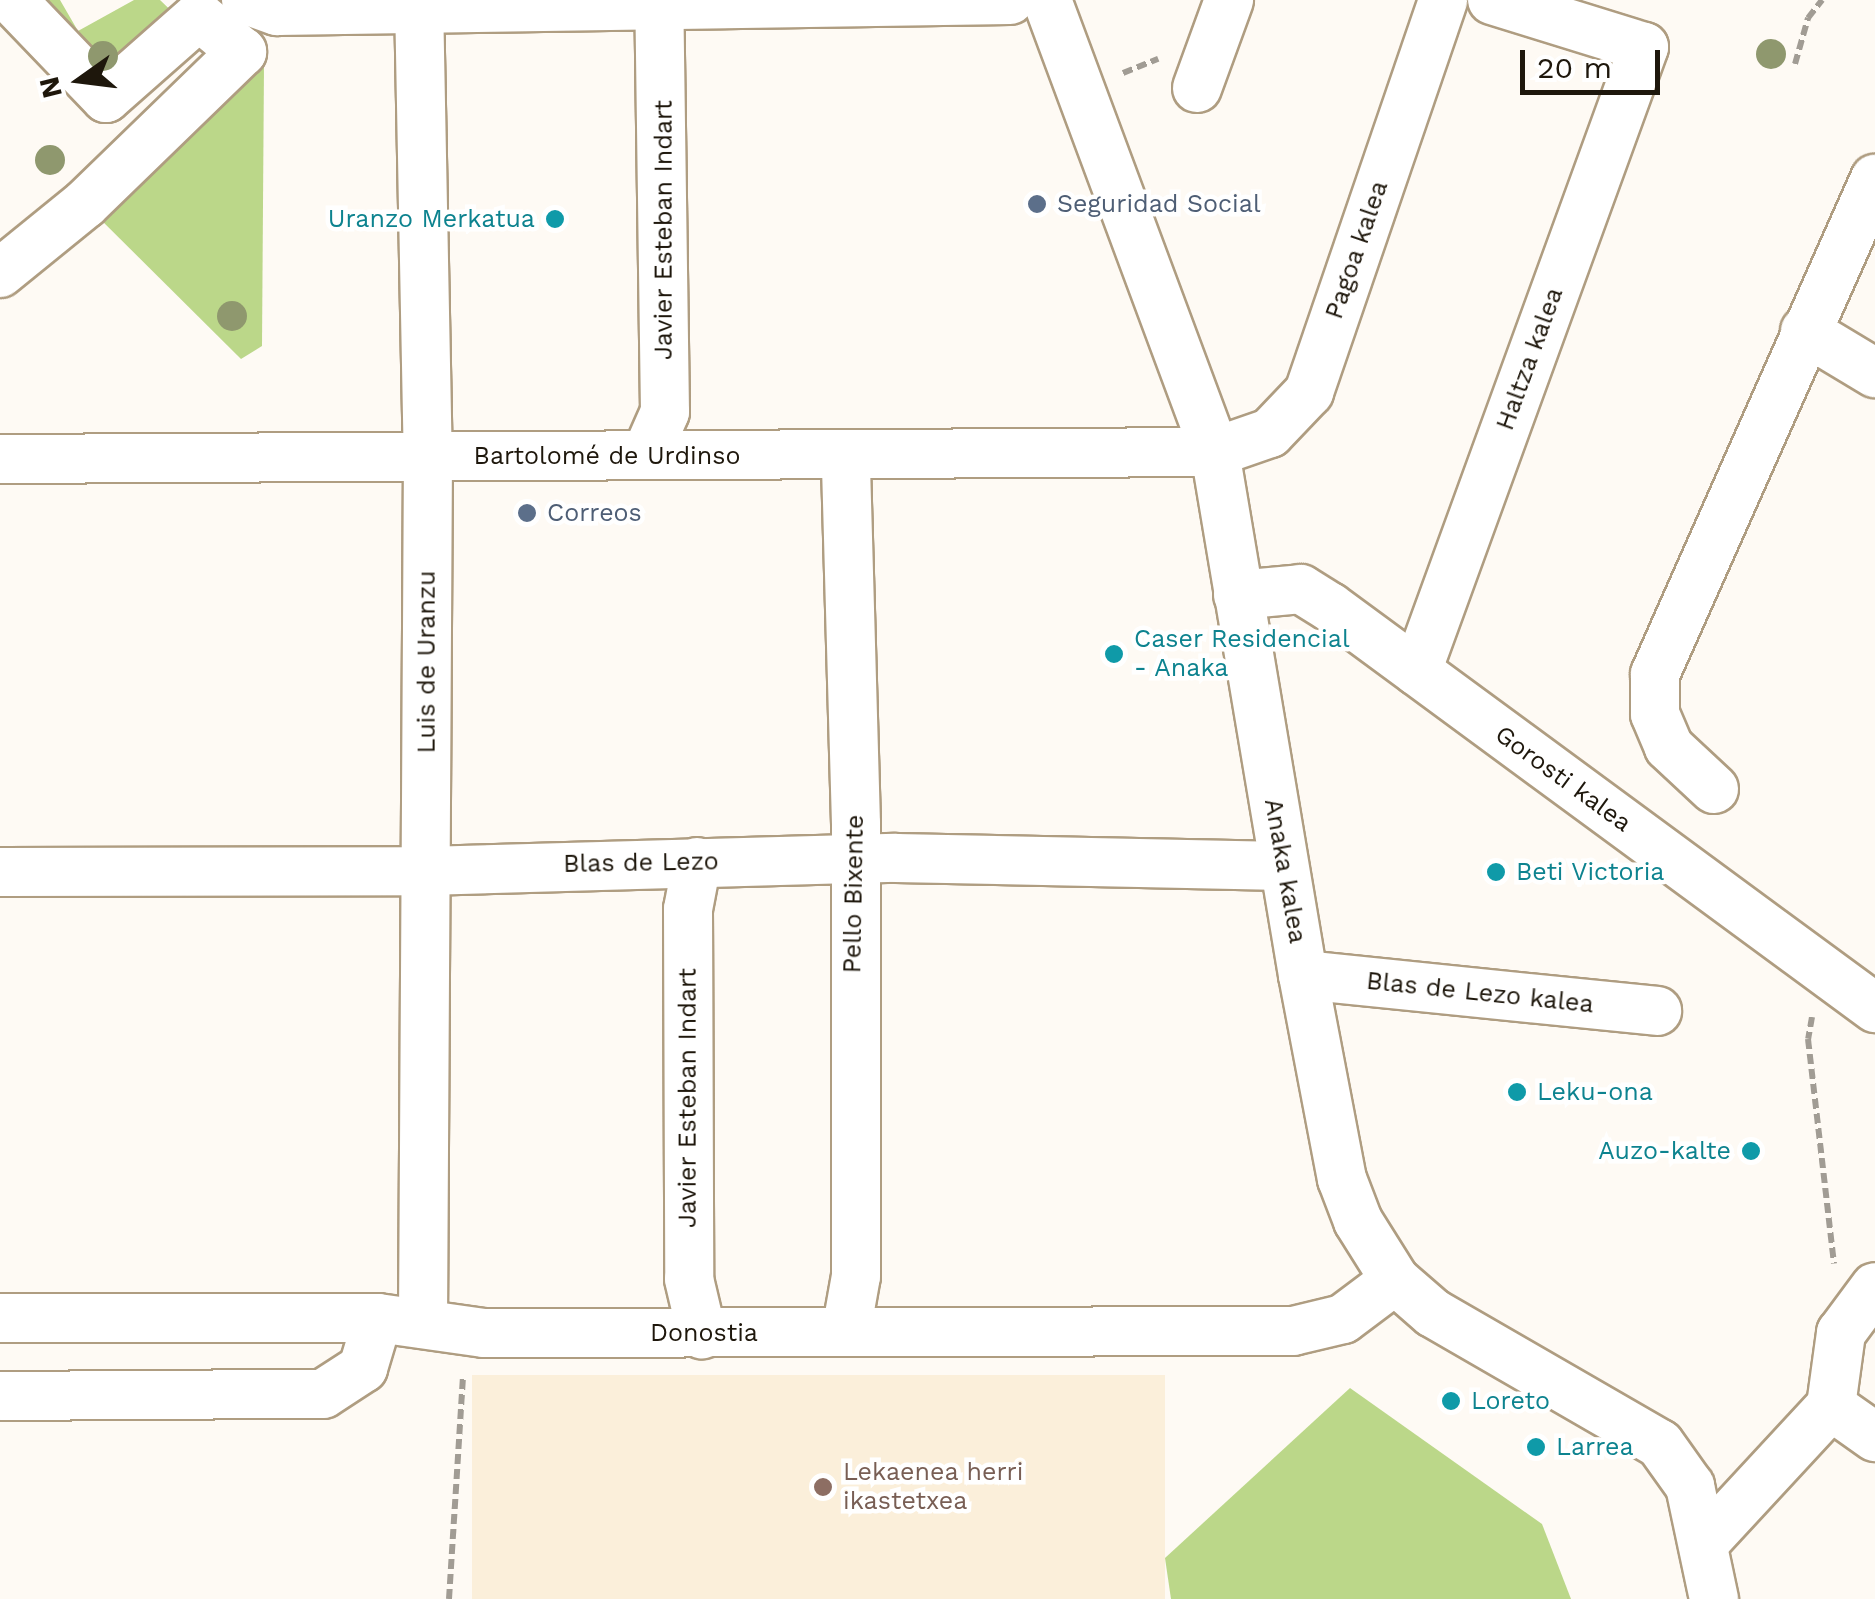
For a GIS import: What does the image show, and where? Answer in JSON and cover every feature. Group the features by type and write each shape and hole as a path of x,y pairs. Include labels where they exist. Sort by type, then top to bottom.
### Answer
{"street":[{"path":"0,273 84,204 242,52 200,16 106,98 12,0"},
{"path":"246,0 277,11 420,3 1010,0"},
{"name":"Anaka kalea","path":"1047,0 1215,452 1302,975 1342,1179 1358,1221 1395,1280 1433,1312 1660,1444 1690,1486 1714,1599"},
{"path":"1196,88 1229,0"},
{"name":"Pagoa kalea","path":"1215,452 1270,433 1308,392 1443,0"},
{"name":"Haltza kalea","path":"1417,671 1644,47 1492,0"},
{"name":"Javier Esteban Indart","path":"646,455 666,412 659,1"},
{"name":"Luis de Uranzu","path":"0,1396 323,1394 363,1368 400,1321 425,871 428,455 420,3"},
{"path":"1714,789 1669,747 1655,714 1655,674 1875,179"},
{"path":"1806,331 1875,373"},
{"name":"Bartolomé de Urdinso","path":"0,459 1215,452"},
{"name":"Pello Bixente","path":"846,456 854,859 856,1276 846,1332"},
{"name":"Gorosti kalea","path":"1238,596 1301,589 1875,1008"},
{"name":"Blas de Lezo","path":"0,872 425,871 854,859 1283,866"},
{"name":"Javier Esteban Indart","path":"697,862 688,908 688,1279 702,1334"},
{"name":"Blas de Lezo kalea","path":"1302,975 1657,1012"},
{"name":"Donostia","path":"0,1318 400,1321 484,1333 1293,1331 1343,1319 1395,1280"},
{"path":"1702,1544 1831,1406 1841,1334 1875,1286"},
{"path":"1831,1406 1875,1437"}],"path":[{"path":"1795,64 1808,18 1822,0"},
{"path":"1820,969 1808,1039 1841,1334"},
{"path":"449,1599 464,1372 484,1333"}],"shaded area":[{"name":"Lekaenea herri ikastetxea","path":"472,1375 1165,1375 1165,1599 472,1599"}],"green space":[{"path":"12,0 60,0 78,31 134,0 160,0 188,27 106,98"},
{"path":"242,52 264,65 262,346 241,359 85,204"},
{"path":"1350,1388 1542,1524 1571,1599 1171,1599 1165,1558"}],"place":[{"name":"Seguridad Social","path":"1037,204"},
{"name":"Uranzo Merkatua","path":"555,219"},
{"name":"Correos","path":"527,513"},
{"name":"Caser Residencial - Anaka","path":"1114,654"},
{"name":"Beti Victoria","path":"1496,872"},
{"name":"Leku-ona","path":"1517,1092"},
{"name":"Auzo-kalte","path":"1751,1151"},
{"name":"Loreto","path":"1451,1401"},
{"name":"Larrea","path":"1536,1447"},
{"name":"Lekaenea herri ikastetxea","path":"823,1487"}]}
